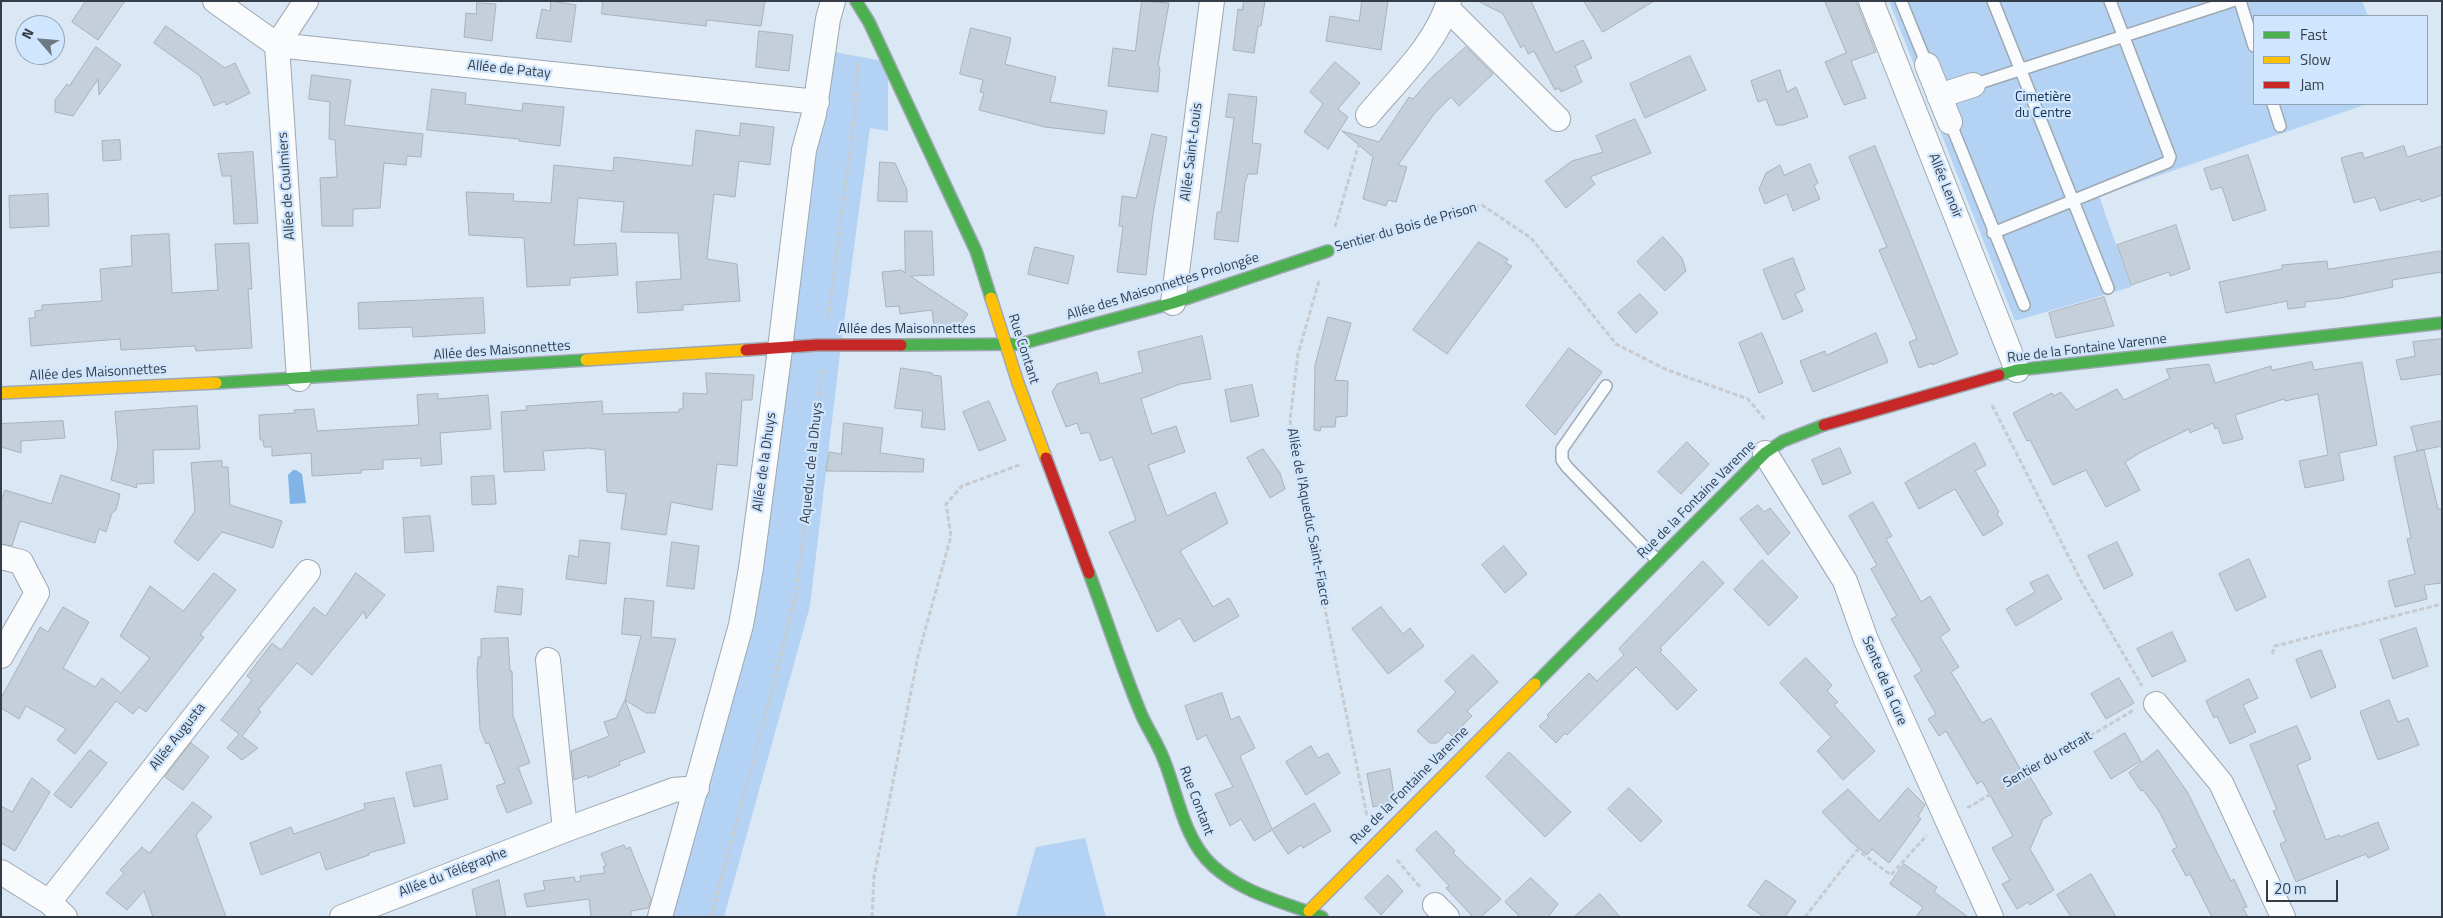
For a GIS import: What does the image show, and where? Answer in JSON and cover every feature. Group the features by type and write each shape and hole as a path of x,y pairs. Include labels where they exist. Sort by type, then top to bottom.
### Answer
{"street":[{"name":"Allée de Patay","path":"215,1 277,45 816,102"},
{"path":"277,45 306,1"},
{"name":"Allée de la Dhuys","path":"660,917 741,625 751,568 804,150 811,131 828,19 834,1"},
{"name":"Rue Contant","path":"856,1 869,22 976,251 1005,344 1142,715 1164,760 1187,827 1200,853 1222,874 1247,889 1322,917"},
{"name":"Allée Saint-Louis","path":"1173,303 1212,1"},
{"name":"Allée Lenoir","path":"1871,1 2017,370"},
{"path":"1368,115 1424,48 1448,5 1558,119"},
{"name":"Allée de Coulmiers","path":"277,45 299,379"},
{"path":"1928,66 1950,122"},
{"path":"1940,96 1973,85"},
{"name":"Allée des Maisonnettes Prolongée","path":"1005,344 1028,343 1173,303 1328,251"},
{"name":"Rue de la Fontaine Varenne","path":"1309,911 1379,839 1774,447 1809,429 2017,370 2442,323"},
{"name":"Allée des Maisonnettes","path":"1,393 299,379 817,345 1005,344"},
{"name":"Sente de la Cure","path":"1774,447 1845,581 1866,640 1945,819 1991,917"},
{"path":"1,557 21,562 37,593 1,656"},
{"name":"Allée Augusta","path":"57,910 308,572"},
{"path":"548,660 564,830"},
{"path":"2148,701 2221,783 2283,917"},
{"name":"Rue Contant","path":"1142,715 1148,754"},
{"name":"Allée du Télégraphe","path":"342,917 564,830 674,790 697,788"},
{"path":"1,872 57,910"}],"lane":[{"path":"1902,1 1928,66"},
{"path":"1994,1 2108,288"},
{"path":"1993,233 2168,162 2170,157 2110,1"},
{"path":"1973,85 2232,1"},
{"path":"2240,1 2253,43"},
{"path":"2273,105 2280,126"},
{"path":"1950,122 1993,233 2024,305"},
{"path":"1606,386 1562,449 1562,460 1566,467 1658,561"}],"path":[{"path":"817,345 818,334 824,332 827,325 834,283 854,120 857,54"},
{"name":"Allée de l'Aqueduc Saint-Fiacre","path":"1368,115 1298,354 1290,420 1300,486 1368,822 1379,839 1441,911"},
{"name":"Sentier du Bois de Prison","path":"1328,251 1482,205 1531,238 1616,344 1664,369 1748,398 1774,447"},
{"name":"Aqueduc de la Dhuys","path":"711,917 776,675 797,588 822,372 814,361 817,345"},
{"path":"1983,380 1991,403 2082,581 2148,701"},
{"path":"872,917 874,876 918,656 950,536 946,504 962,486 1046,454"},
{"path":"2272,654 2275,646 2442,604"},
{"name":"Sentier du retrait","path":"1805,917 1857,850 1891,875 1938,823 2148,701"}],"green space":[{"name":"Cimetière du Centre","path":"1889,1 2362,1 2368,15 2253,15 2253,105 2364,105 2099,196 2131,287 2015,321"},
{"path":"824,50 888,62 888,131 870,128 841,345 810,606 724,917 660,917 741,625"},
{"path":"1085,838 1106,917 1016,917 1036,847"}],"shaded area":[{"path":"293,470 302,474 306,503 290,504 288,475"}],"building":[{"path":"86,1 125,1 98,40 72,22"},
{"path":"551,1 576,5 571,42 536,38 542,9 550,11"},
{"path":"603,1 765,1 761,26 707,20 706,26 602,14"},
{"path":"1142,1 1169,3 1158,65 1160,68 1158,92 1108,86 1113,48 1135,51"},
{"path":"1244,1 1265,1 1261,26 1258,26 1254,53 1233,50 1238,9 1242,10"},
{"path":"1362,1 1388,1 1381,50 1326,41 1330,16 1359,21"},
{"path":"1478,1 1531,1 1555,53 1583,40 1592,58 1575,66 1582,82 1561,92 1559,88 1555,90 1534,51 1528,54 1524,45 1521,48 1503,14"},
{"path":"1584,1 1654,1 1603,32"},
{"path":"1825,1 1856,1 1876,52 1851,61 1866,98 1844,105 1825,62 1846,53"},
{"path":"477,3 496,4 492,41 464,37 466,13 476,14"},
{"path":"166,26 225,68 235,63 250,93 226,105 225,101 214,106 200,76 154,43"},
{"path":"971,28 1011,38 1005,64 1056,77 1050,102 1107,111 1104,134 1045,127 979,110 984,93 980,92 983,80 960,74"},
{"path":"759,31 793,35 789,71 756,67"},
{"path":"96,47 121,65 99,95 98,79 73,116 55,112 55,100 67,84 69,86"},
{"path":"1466,47 1493,74 1459,106 1451,97 1434,114 1398,165 1407,167 1396,202 1388,200 1386,206 1363,199 1373,157 1342,131 1379,142 1409,97 1413,99 1431,78"},
{"path":"1690,56 1706,90 1645,118 1630,84"},
{"path":"1335,62 1360,83 1338,109 1348,117 1328,149 1304,132 1323,104 1310,92"},
{"path":"1780,70 1787,92 1796,87 1808,117 1783,125 1776,125 1766,99 1758,102 1751,81"},
{"path":"312,75 351,80 344,125 423,134 421,157 407,156 406,165 384,163 380,208 353,209 353,226 322,226 320,178 337,177 335,140 329,139 330,102 309,99"},
{"path":"432,89 466,93 465,104 522,111 523,103 564,107 560,146 519,141 519,139 427,130"},
{"path":"1229,94 1257,97 1252,143 1261,144 1257,174 1248,174 1245,183 1238,242 1214,239 1217,212 1221,212 1234,118 1226,117"},
{"path":"1635,119 1651,153 1590,177 1595,184 1566,208 1545,181 1572,161 1603,152 1596,136"},
{"path":"741,123 774,127 770,165 739,161 735,197 714,194 707,259 737,264 740,301 683,305 683,310 638,313 636,282 681,279 678,233 621,232 624,202 578,198 574,245 616,243 618,275 570,278 570,285 527,287 524,238 469,235 466,192 514,194 513,201 551,203 554,165 613,171 614,157 692,166 696,130 739,136"},
{"path":"1152,134 1167,137 1153,214 1146,275 1117,272 1123,226 1119,226 1122,196 1136,198"},
{"path":"120,140 121,160 103,161 102,141"},
{"path":"1875,146 1958,354 1932,365 1932,363 1919,368 1909,342 1917,339 1879,250 1887,247 1849,157"},
{"path":"2404,146 2407,157 2442,146 2442,195 2421,202 2420,199 2380,211 2375,197 2354,203 2341,158 2362,152 2364,158"},
{"path":"253,152 258,223 234,224 231,176 222,176 218,154"},
{"path":"2248,155 2266,210 2233,221 2222,187 2211,190 2204,169"},
{"path":"880,162 895,163 907,190 907,202 878,201"},
{"path":"1810,164 1818,183 1814,186 1820,199 1793,211 1787,194 1765,204 1759,189 1766,173 1780,165 1784,175"},
{"path":"48,194 49,226 10,228 9,196"},
{"path":"2176,225 2190,269 2170,276 2169,272 2131,285 2117,245"},
{"path":"905,231 932,231 934,275 910,276 968,314 959,327 934,327 932,310 900,314 899,306 886,307 882,272 902,270 905,273"},
{"path":"169,234 172,293 218,290 215,244 249,243 252,289 248,289 252,348 196,351 195,346 121,350 120,339 31,346 29,318 35,318 35,311 42,310 42,305 102,301 100,269 132,266 131,236"},
{"path":"1663,237 1682,258 1686,271 1665,291 1637,262"},
{"path":"1479,242 1508,259 1506,263 1512,266 1447,354 1413,330"},
{"path":"1035,247 1074,256 1068,284 1028,274"},
{"path":"2442,251 2442,272 2392,280 2393,287 2341,298 2305,302 2305,307 2288,309 2287,301 2226,313 2219,282 2282,269 2282,265 2327,261 2328,269"},
{"path":"1793,258 1805,289 1795,294 1803,311 1783,320 1763,270"},
{"path":"1640,294 1658,313 1636,333 1618,313"},
{"path":"2104,297 2114,326 2056,338 2049,313"},
{"path":"483,298 485,333 413,337 412,327 359,329 358,303"},
{"path":"1328,317 1351,323 1335,380 1348,381 1347,416 1336,417 1335,427 1321,427 1320,431 1314,430 1315,366"},
{"path":"1762,333 1783,383 1759,393 1739,343"},
{"path":"1876,333 1888,362 1813,392 1800,361 1825,351 1826,355"},
{"path":"1202,336 1211,379 1180,384 1141,399 1152,434 1176,426 1185,452 1148,465 1167,516 1215,492 1228,523 1180,551 1213,607 1229,598 1239,616 1194,642 1180,618 1157,632 1109,532 1136,520 1112,457 1100,461 1089,432 1081,434 1077,423 1066,427 1052,392 1057,384 1097,372 1100,384 1143,372 1138,352"},
{"path":"2442,339 2442,374 2401,380 2396,360 2415,356 2413,342"},
{"path":"1569,348 1602,372 1555,435 1526,406"},
{"path":"2312,362 2314,370 2362,362 2377,445 2339,453 2344,480 2305,488 2299,461 2328,455 2318,394 2285,401 2284,399 2235,415 2243,439 2223,444 2218,428 2215,429 2213,423 2190,433 2189,429 2143,451 2125,462 2140,490 2106,507 2086,470 2053,485 2030,440 2027,441 2013,413 2052,393 2054,396 2061,392 2076,410 2117,389 2124,400 2170,378 2166,369 2209,364 2215,383 2271,366 2272,370"},
{"path":"901,368 941,376 945,430 921,427 923,411 895,408"},
{"path":"706,373 754,375 752,400 742,400 737,466 717,464 712,510 671,502 666,535 621,529 626,494 607,492 605,450 588,448 543,451 545,470 504,472 501,412 527,410 526,406 602,401 603,414 679,412 679,409 683,409 683,393 707,394"},
{"path":"1252,385 1259,416 1231,422 1225,390"},
{"path":"438,394 438,399 488,395 491,429 440,433 442,464 421,466 421,458 383,460 383,469 361,470 361,473 312,476 311,453 272,456 272,447 264,447 263,440 260,440 259,415 295,413 294,410 314,409 317,431 419,425 417,395"},
{"path":"989,401 1006,440 979,451 963,412"},
{"path":"197,406 200,449 153,450 154,483 136,484 137,488 111,480 118,446 115,412"},
{"path":"63,421 65,438 21,441 21,453 1,447 1,424"},
{"path":"2442,421 2442,446 2417,451 2411,427"},
{"path":"844,423 883,428 880,453 924,459 923,472 826,471 829,452 841,454"},
{"path":"1687,442 1709,464 1681,494 1658,472"},
{"path":"1975,443 1986,465 1975,471 1999,512 1997,514 2003,524 1983,536 1955,489 1919,509 1905,483"},
{"path":"1840,448 1851,473 1823,485 1812,460"},
{"path":"1263,449 1280,473 1285,489 1270,498 1247,458"},
{"path":"2424,450 2438,509 2442,509 2442,583 2424,585 2427,599 2395,607 2388,581 2415,574 2407,539 2411,538 2394,457"},
{"path":"222,461 222,467 228,467 230,505 282,521 273,548 222,532 198,561 174,542 195,511 191,463"},
{"path":"61,475 120,494 116,510 112,513 106,532 99,529 95,543 20,521 12,546 1,544 1,500 5,490 51,504"},
{"path":"494,476 496,504 472,505 471,477"},
{"path":"1873,502 1892,536 1886,539 1921,602 1930,596 1950,630 1940,637 1959,667 1951,672 1982,723 1991,718 2025,777 2029,775 2052,814 2043,819 2030,849 2054,890 2030,905 2028,902 2017,909 2002,884 2010,880 1992,848 2013,836 1982,781 1977,784 1946,731 1939,736 1928,719 1936,714 1914,676 1922,671 1891,619 1897,616 1871,569 1877,565 1849,516"},
{"path":"1758,505 1764,512 1770,508 1790,533 1768,555 1740,519"},
{"path":"430,516 434,551 405,553 403,518"},
{"path":"580,540 610,543 606,584 566,579 569,555 578,557"},
{"path":"672,542 699,546 694,589 667,586"},
{"path":"2117,542 2133,575 2104,589 2088,556"},
{"path":"1504,546 1527,574 1505,593 1482,565"},
{"path":"2249,559 2266,597 2236,611 2219,574"},
{"path":"1762,560 1798,597 1769,626 1734,590"},
{"path":"1703,561 1724,583 1660,648 1662,650 1660,652 1697,690 1677,710 1636,667 1567,735 1565,733 1556,743 1539,726 1549,717 1547,715 1589,673 1597,681 1624,655 1619,649"},
{"path":"214,573 236,590 200,635 204,637 146,712 139,707 133,714 116,701 75,754 57,740 66,729 26,706 19,719 1,708 1,698 40,627 48,632 63,607 89,622 63,668 95,687 102,678 121,693 150,658 120,636 150,586 183,611"},
{"path":"356,573 385,595 366,619 364,611 312,675 297,663 258,710 261,712 242,736 258,748 242,760 227,748 239,734 221,720 252,680 247,676 272,643 281,650 314,607 325,616"},
{"path":"2048,575 2062,599 2016,626 2006,609 2035,592 2030,583"},
{"path":"498,586 523,589 521,615 495,612"},
{"path":"625,598 654,601 651,637 676,639 655,713 646,713 625,700 641,636 622,634"},
{"path":"1381,607 1403,634 1410,628 1424,646 1388,674 1352,629"},
{"path":"2416,628 2428,666 2393,679 2380,640"},
{"path":"2172,632 2186,661 2152,677 2137,649"},
{"path":"508,638 510,671 512,671 513,716 530,763 518,767 532,803 507,813 496,786 505,783 489,743 486,744 480,729 477,672 478,657 481,657 481,639"},
{"path":"2321,650 2336,687 2311,698 2296,660"},
{"path":"1473,655 1498,682 1467,711 1472,716 1452,736 1448,732 1437,743 1430,743 1417,731 1456,692 1445,681"},
{"path":"1806,658 1832,685 1827,691 1838,702 1834,705 1875,751 1843,780 1817,751 1831,737 1780,683"},
{"path":"2119,678 2134,703 2106,719 2091,694"},
{"path":"2249,679 2258,698 2243,705 2256,732 2230,744 2217,716 2214,718 2206,701"},
{"path":"1222,693 1231,720 1239,716 1255,748 1240,756 1272,829 1314,803 1331,831 1303,848 1301,845 1288,854 1272,830 1254,841 1241,819 1230,826 1215,794 1233,787 1206,735 1197,740 1185,706"},
{"path":"625,700 645,752 619,762 620,765 588,778 587,775 574,780 571,751 609,736 604,722 616,718"},
{"path":"2389,700 2398,722 2408,718 2419,745 2378,760 2360,712"},
{"path":"2297,726 2311,759 2297,765 2326,840 2339,835 2340,837 2378,822 2389,849 2368,858 2366,854 2296,882 2280,844 2286,841 2273,811 2277,810 2250,745"},
{"path":"2125,733 2141,761 2111,779 2094,752"},
{"path":"191,743 209,757 183,790 165,777"},
{"path":"1311,746 1318,758 1328,753 1340,773 1306,795 1286,762"},
{"path":"90,750 107,763 71,808 54,795"},
{"path":"2158,750 2188,793 2231,881 2234,879 2247,907 2243,908 2248,917 2212,917 2190,874 2186,876 2172,850 2177,847 2159,811 2143,790 2141,791 2129,773"},
{"path":"1509,752 1571,812 1545,837 1486,777"},
{"path":"441,765 448,799 414,807 406,773"},
{"path":"1390,769 1395,802 1373,807 1367,774"},
{"path":"32,778 50,792 15,851 1,843 1,806 12,812"},
{"path":"1629,788 1662,821 1641,842 1608,809"},
{"path":"1908,788 1925,805 1918,816 1921,819 1889,863 1872,849 1867,855 1851,842 1822,812 1848,789 1879,821"},
{"path":"394,798 405,843 369,853 369,855 326,870 320,852 261,875 250,843 291,827 294,834 365,809 364,804"},
{"path":"193,802 212,817 196,835 226,917 153,917 144,891 127,910 106,893 124,873 120,870 142,847 149,853"},
{"path":"1436,831 1455,851 1453,853 1501,899 1481,917 1473,917 1446,888 1449,886 1416,850"},
{"path":"624,845 626,849 630,847 651,899 648,908 631,911 631,917 591,917 589,899 527,907 524,894 545,890 543,881 574,877 576,882 581,881 580,876 605,873 603,867 606,866 601,854"},
{"path":"1904,864 1937,887 1934,892 1968,917 1916,917 1923,907 1890,884"},
{"path":"2091,874 2116,917 2071,917 2057,895"},
{"path":"1388,875 1403,891 1381,915 1365,898"},
{"path":"1531,878 1558,904 1548,917 1520,917 1505,902"},
{"path":"499,880 506,917 477,917 472,890"},
{"path":"1766,880 1796,901 1785,917 1764,917 1748,906"},
{"path":"1600,894 1620,917 1574,917"}],"traffic: fast":[{"path":"856,1 869,22 976,251 991,298"},
{"path":"901,345 1020,344 1173,303 1328,251"},
{"path":"1999,375 2017,370 2442,323"},
{"path":"216,383 586,360"},
{"path":"1535,684 1765,453 1783,441 1824,425"},
{"path":"1089,573 1142,716 1162,754 1188,830 1203,855 1225,876 1238,884 1322,917"}],"traffic: slow":[{"path":"991,298 1018,383 1046,458"},
{"path":"586,360 746,350"},
{"path":"1,393 216,383"},
{"path":"1309,911 1535,684"}],"traffic: jam":[{"path":"746,350 817,345 901,345"},
{"path":"1824,425 1999,375"},
{"path":"1046,458 1089,573"}]}
